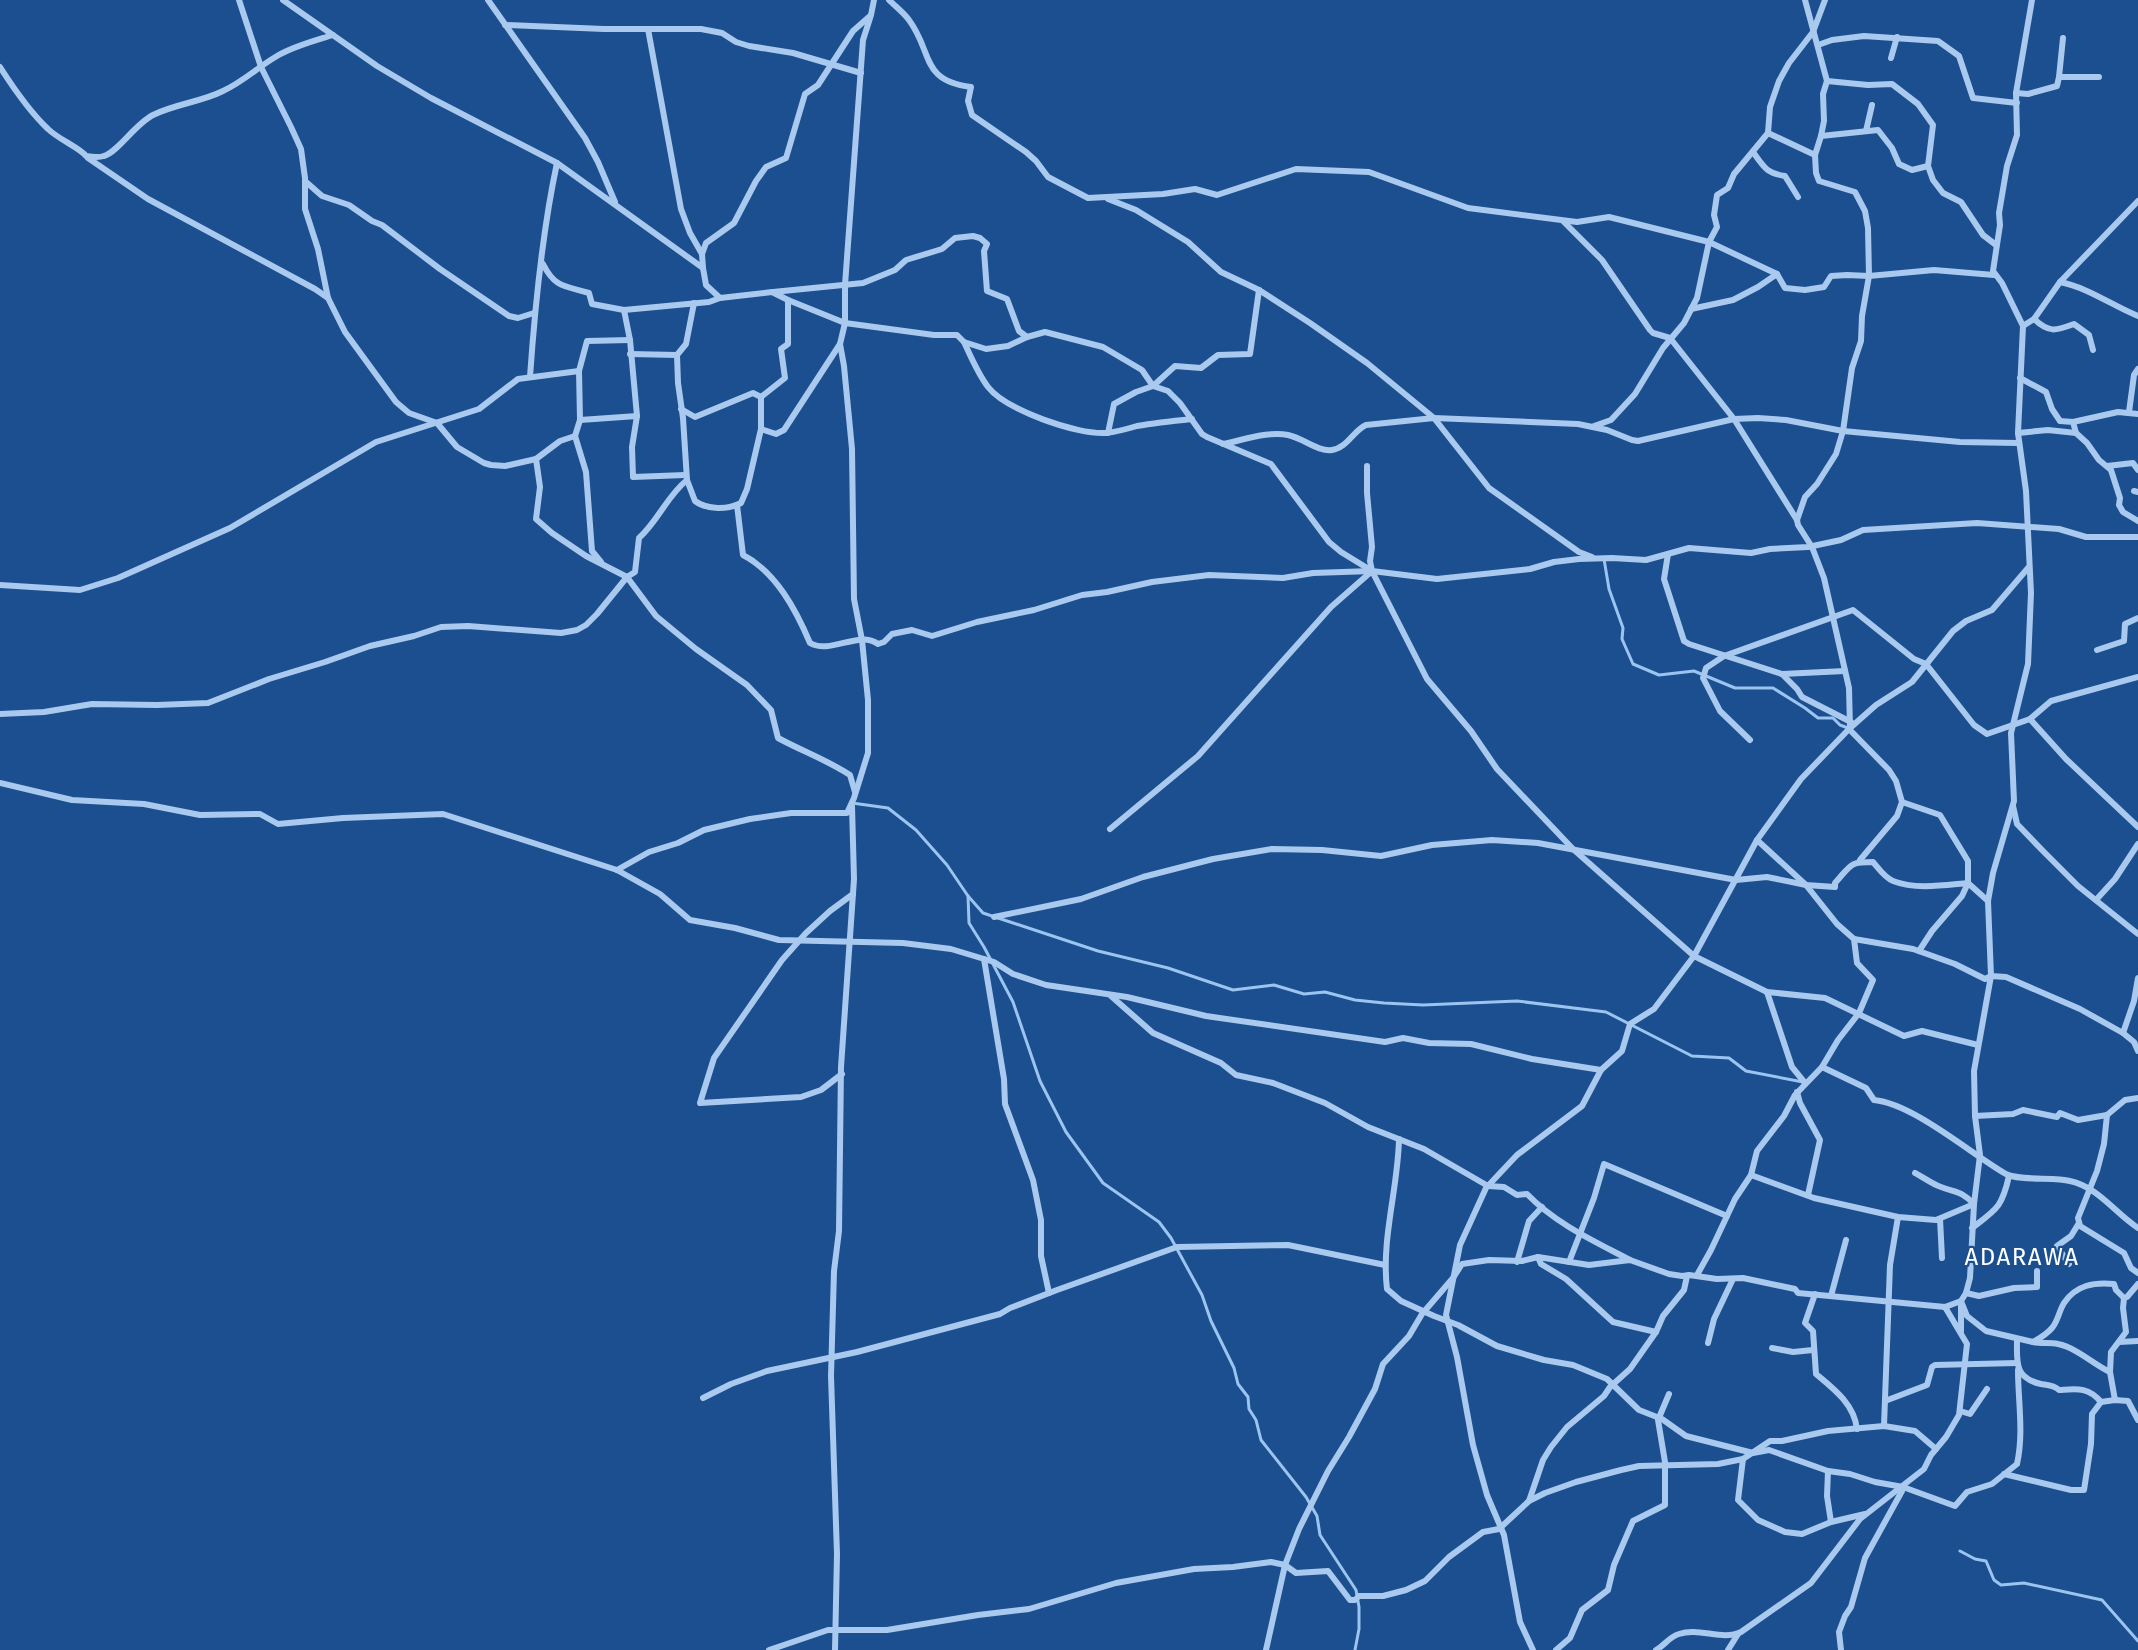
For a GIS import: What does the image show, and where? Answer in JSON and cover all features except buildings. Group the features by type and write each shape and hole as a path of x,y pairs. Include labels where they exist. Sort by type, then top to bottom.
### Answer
{"street":[{"path":"239,0 261,68 297,140 305,181 305,209 318,249 328,298 345,332 401,408 437,423 452,443 484,463 506,466 536,459 560,441 575,436"},
{"path":"283,0 377,66 431,98 557,163 703,268"},
{"path":"488,0 585,138 616,204"},
{"path":"617,870 649,852 678,843 704,830 750,819 791,813 847,813 868,753 868,700 862,640 854,599 852,448 840,344 844,323 863,37 874,0"},
{"path":"889,0 910,20 935,74 953,85 971,87 969,101 972,115 1026,152 1048,177 1088,198 1195,189 1216,195 1296,169 1369,172 1468,208 1577,222 1609,217 1709,242 1777,274 1785,288 1805,290 1824,287 1831,276 1847,274 1869,276 1934,270 1994,275 2002,283 2023,326 2018,443 2026,491 2031,593 2028,664 2012,725 2013,806 2017,824 2078,886 2138,934"},
{"path":"1797,520 1805,497 1817,484 1836,454 1843,431 1852,368 1862,332 1862,316 1869,276 1868,228 1864,209 1855,192 1819,181 1816,173 1815,154 1824,121 1823,94 1827,81 1805,0"},
{"path":"1593,426 1611,420 1635,394 1670,338 1677,333 1697,298 1709,242 1717,227 1714,215 1717,195 1728,189 1734,174 1768,133 1770,107 1779,81 1814,32 1825,0"},
{"path":"1994,275 2000,225 1999,213 2005,178 2017,135 2016,93 2032,0"},
{"path":"720,298 706,285 702,254 704,246 735,221 766,167 786,158 805,94 818,86 853,32 871,15"},
{"path":"505,25 604,29 701,29 717,32 749,46 793,53 861,73"},
{"path":"648,29 681,209 690,233 702,254"},
{"path":"86,156 106,156 113,152 140,123 152,115 219,93 241,82 285,52 333,35"},
{"path":"1818,45 1832,40 1864,36 1930,39 1943,43 1959,56 1973,98 2017,103"},
{"path":"1891,58 1897,37"},
{"path":"2016,93 2028,94 2057,86 2063,38"},
{"path":"0,67 28,108 48,129 68,145 82,151 148,200 328,298"},
{"path":"2059,77 2099,77"},
{"path":"1827,81 1868,85 1892,84 1916,102 1933,124 1928,166 1935,184 1943,193 1961,202 1983,235 1996,245"},
{"path":"1866,130 1872,105"},
{"path":"1821,136 1878,130 1892,148 1899,164 1912,170 1928,166"},
{"path":"1768,133 1815,154"},
{"path":"1753,152 1772,174 1785,176 1798,197"},
{"path":"530,377 534,313 547,211 557,163"},
{"path":"305,181 322,196 348,205 382,225 440,269 509,316 518,318 534,313"},
{"path":"1106,198 1136,210 1188,242 1221,272 1259,290 1367,363 1434,418 1489,489 1579,552 1596,558"},
{"path":"2023,326 2034,319 2060,282 2138,201"},
{"path":"1563,221 1602,260 1650,330 1670,338 1734,419 1812,546 1824,578 1849,688 1850,725"},
{"path":"542,262 550,277 558,285 589,293 591,303 624,310 709,302 720,298 845,285 877,279 895,270 906,260 942,249 954,238 973,236 984,240 987,244 984,251 987,291 1007,299 1018,331 1027,337"},
{"path":"1691,309 1733,300 1777,274"},
{"path":"2060,282 2095,293 2138,316"},
{"path":"1108,433 1114,404 1153,386 1175,366 1202,368 1218,355 1250,354 1259,290"},
{"path":"772,292 844,323 934,335 957,335 964,342 988,387 1002,399 1050,423 1097,433 1108,433 1162,422 1192,419"},
{"path":"761,397 784,378 781,349 788,344 788,300"},
{"path":"694,303 686,344 677,355 686,477 697,503 708,507 741,503 747,489 761,429 761,397"},
{"path":"624,310 630,340 637,416 632,447 633,477 686,477"},
{"path":"2034,319 2043,327 2051,330 2073,324 2089,335 2093,350"},
{"path":"964,342 986,349 996,348 1008,346 1045,332 1100,346 1142,370 1153,386 1168,391 1202,434 1271,464 1329,542 1372,571"},
{"path":"605,567 592,551 586,472 575,436 580,420 579,371 587,341 630,340"},
{"path":"761,429 776,434 784,430 840,344"},
{"path":"630,354 677,355"},
{"path":"2129,412 2134,375 2138,369"},
{"path":"0,585 81,590 118,578 230,528 371,444 480,409 518,380 579,371"},
{"path":"2020,378 2046,392 2052,409 2061,421 2073,422 2118,412 2138,414"},
{"path":"681,409 695,417 753,393 761,397"},
{"path":"580,420 637,416"},
{"path":"1223,444 1284,434 1300,438 1323,450 1332,450 1342,446 1366,425 1434,418 1578,423 1638,441 1734,419 1770,418 1843,431 1960,442 2018,443"},
{"path":"2073,422 2076,433"},
{"path":"2018,433 2048,430 2076,433 2087,442 2099,460 2111,470 2120,498 2119,505 2123,512 2138,521"},
{"path":"536,459 540,487 536,519 552,533 605,567 627,577 656,616 696,649 747,685 771,710 778,738 833,764 850,775 855,794"},
{"path":"2107,466 2133,463 2138,470"},
{"path":"1367,465 1372,571 1427,679 1471,732 1497,768 1573,849 1694,956 1767,992 1825,998 1904,1036 1922,1031 1978,1044"},
{"path":"0,714 44,712 92,704 207,703 269,679 370,646 441,627 468,626 561,633 577,630 597,614 627,577 635,572 639,538 651,527 686,477"},
{"path":"737,505 743,555 753,560 769,574 798,615 810,643 814,645 839,645 871,639 881,644 892,634 912,630 932,636 976,622 1034,610 1078,596 1152,582 1209,575 1283,578 1313,573 1372,571 1437,579 1530,569 1556,562 1596,558 1646,560 1689,548 1751,553 1842,540 1863,530 1977,523 2059,529 2086,537 2138,537"},
{"path":"1668,554 1664,579 1684,641 1782,674 1845,671"},
{"path":"1533,1650 1520,1622 1504,1535 1487,1495 1473,1445 1457,1357 1446,1315 1460,1245 1472,1217 1488,1186 1517,1155 1582,1106 1600,1070 1622,1051 1630,1024 1654,1009 1694,956 1756,840 1801,779 1850,725 1912,682 1953,631 1966,621 1992,610 2029,568"},
{"path":"1110,829 1198,756 1330,607 1372,571"},
{"path":"1750,740 1720,711 1703,678 1706,668 1724,656 1832,616 1855,610 1914,658 1926,664 1974,725 1990,734 2030,718 2051,701 2138,677"},
{"path":"2097,650 2124,641 2125,624 2138,618"},
{"path":"994,917 1081,899 1143,877 1213,859 1272,849 1322,850 1382,856 1432,845 1492,840 1538,843 1736,880 1767,877 1806,885 1835,887 1835,883 1851,865 1860,860 1897,816 1902,802 1896,781 1889,770 1850,725 1802,697 1782,674"},
{"path":"2030,718 2066,759 2138,826"},
{"path":"0,783 72,800 144,804 200,815 260,814 278,824 343,818 443,814 617,870 660,894 690,920 735,928 779,940 903,943 951,949 994,962 1012,974 1047,985 1127,997 1206,1017 1385,1042 1403,1038 1429,1043 1471,1044 1532,1059 1600,1070"},
{"path":"1902,802 1940,815 1968,861 1968,883 1962,896 1932,931 1919,951"},
{"path":"834,1650 837,1554 832,1429 832,1357 834,1271 839,1231 842,1074 853,894 852,803"},
{"path":"1961,1333 1961,1301 1970,1278 1972,1228 1980,1155 1975,1116 1974,1071 1991,976 1988,901 1993,873 2013,806"},
{"path":"1756,840 1806,885 1837,924 1854,939 1899,945 1919,951 1954,964 1984,979 1991,976 2006,977 2080,1009 2123,1033 2133,1040 2138,1051"},
{"path":"2096,900 2115,879 2138,844"},
{"path":"1860,860 1873,862 1892,881 1930,886 1968,883 1988,901"},
{"path":"842,1074 821,1090 801,1097 700,1103 714,1058 782,960 830,911 853,894"},
{"path":"1696,1275 1750,1175 1757,1151 1784,1116 1797,1092 1822,1066 1859,1013 1873,980 1857,963 1854,939"},
{"path":"984,959 1004,1079 1005,1104 1033,1180 1041,1220 1041,1256 1049,1293"},
{"path":"2123,1033 2134,1001 2138,978"},
{"path":"1767,992 1792,1067 1805,1083"},
{"path":"1111,995 1153,1033 1221,1063 1236,1075 1273,1083 1324,1103 1368,1128 1424,1149 1488,1186 1504,1187 1517,1195 1527,1194 1580,1233 1630,1260 1669,1274 1733,1280 1743,1278 1796,1289 1798,1293 1945,1307 1961,1301"},
{"path":"1822,1066 1866,1088 1874,1100 1915,1115 1980,1155 2008,1176 2071,1181 2089,1188 2138,1228"},
{"path":"1797,1092 1800,1103 1820,1140 1808,1195"},
{"path":"1975,1116 2013,1114 2023,1110 2057,1117 2060,1113 2078,1120 2107,1115 2124,1100 2138,1098"},
{"path":"2069,1264 2057,1245 2070,1236 2079,1223 2078,1218 2102,1153 2107,1115"},
{"path":"1399,1140 1398,1170 1385,1265 1387,1289 1401,1301 1458,1325 1497,1346 1544,1360 1573,1365 1607,1379 1639,1410 1659,1418 1686,1436 1753,1453 1769,1450 1828,1472 1850,1474 1904,1488 1955,1506 1967,1492 1992,1484 2017,1464 2021,1446 2017,1340"},
{"path":"1569,1262 1604,1164 1727,1216"},
{"path":"1915,1173 1940,1187 1966,1195 1974,1204"},
{"path":"1750,1175 1808,1195 1898,1217 1940,1219 1974,1204"},
{"path":"1972,1228 1998,1208 2004,1195 2008,1176"},
{"path":"1517,1262 1529,1221 1542,1207"},
{"path":"1884,1426 1890,1261 1898,1217"},
{"path":"1940,1219 1942,1258"},
{"path":"2079,1223 2124,1253 2131,1268 2138,1273"},
{"path":"1831,1296 1846,1240"},
{"path":"703,1398 767,1371 857,1352 1000,1314 1049,1293 1177,1247 1288,1245 1385,1265"},
{"path":"1266,1650 1286,1565 1299,1529 1328,1471 1375,1389 1383,1365 1408,1336 1462,1264 1489,1260 1517,1262 1538,1257 1591,1264 1630,1260"},
{"path":"1538,1257 1541,1264 1566,1279 1613,1322 1656,1332"},
{"path":"1966,1293 1979,1296 2014,1288 2037,1287 2037,1271"},
{"path":"1529,1501 1543,1460 1551,1447 1567,1427 1604,1396 1630,1369 1656,1332 1663,1316 1684,1290 1687,1276"},
{"path":"1708,1343 1714,1319 1733,1280"},
{"path":"2033,1342 2044,1336 2054,1326 2064,1303 2075,1290 2091,1284 2114,1284 2116,1290 2124,1298"},
{"path":"2124,1298 2127,1298 2138,1284"},
{"path":"1815,1294 1805,1323 1813,1331 1816,1374 1845,1401 1853,1413 1857,1429"},
{"path":"2115,1400 2110,1372 2111,1353 2126,1332 2124,1298"},
{"path":"1961,1301 1967,1316 1986,1331 2017,1340 2057,1343 2078,1352 2094,1365 2110,1372"},
{"path":"1728,1650 1738,1634 1811,1583 1860,1519 1904,1488 1924,1470 1929,1458 1946,1437 1959,1411 1967,1344 1945,1307"},
{"path":"2119,1341 2138,1341"},
{"path":"1772,1348 1793,1352 1813,1350"},
{"path":"1885,1401 1927,1385 1932,1367 1935,1365 1965,1363 2017,1367 2035,1382 2061,1390 2079,1388 2101,1402"},
{"path":"1959,1411 1970,1414 1988,1389"},
{"path":"1556,1650 1570,1638 1582,1610 1608,1590 1614,1565 1633,1521 1665,1505 1665,1466 1659,1418 1669,1394"},
{"path":"2004,1474 2072,1490 2084,1490 2091,1444 2092,1414 2101,1402 2128,1401 2138,1420"},
{"path":"769,1650 828,1630 887,1630 1029,1609 1116,1583 1194,1569 1271,1562 1286,1565 1296,1573 1328,1571 1350,1600 1359,1596 1383,1596 1406,1590 1425,1581 1449,1557 1483,1532 1501,1527 1529,1501 1576,1482 1621,1470 1640,1466 1719,1464 1743,1459 1770,1441 1782,1441 1828,1431 1884,1426 1915,1431 1936,1449"},
{"path":"1743,1459 1738,1500 1758,1520 1785,1532 1802,1534 1831,1522 1868,1513"},
{"path":"1828,1472 1827,1496 1831,1522"},
{"path":"1841,1650 1839,1632 1851,1606 1865,1558 1904,1488"},
{"path":"1656,1650 1662,1647 1667,1640 1682,1633 1738,1634"}],"waterway":[{"path":"1604,559 1609,589 1623,628 1622,639 1633,664 1659,675 1694,671 1735,688 1773,688 1818,718 1833,718 1840,725 1848,728"},
{"path":"852,803 888,808 916,830 947,865 983,913 1098,951 1168,968 1233,990 1274,985 1304,994 1325,992 1355,1000 1384,1003 1423,1005 1517,1001 1606,1012 1692,1056 1729,1058 1746,1071 1803,1082"},
{"path":"968,896 969,923 1013,1002 1040,1081 1066,1132 1103,1183 1159,1222 1171,1238 1202,1295 1211,1321 1234,1368 1238,1384 1248,1397 1249,1409 1256,1420 1261,1440 1306,1497 1317,1516 1320,1535 1356,1590 1359,1629 1355,1650"},
{"path":"1960,1551 1975,1559 1986,1561 1994,1580 2001,1585 2024,1583 2102,1600 2138,1641"}],"district":[{"name":"ADARAWA","path":"2022,1257"}]}
